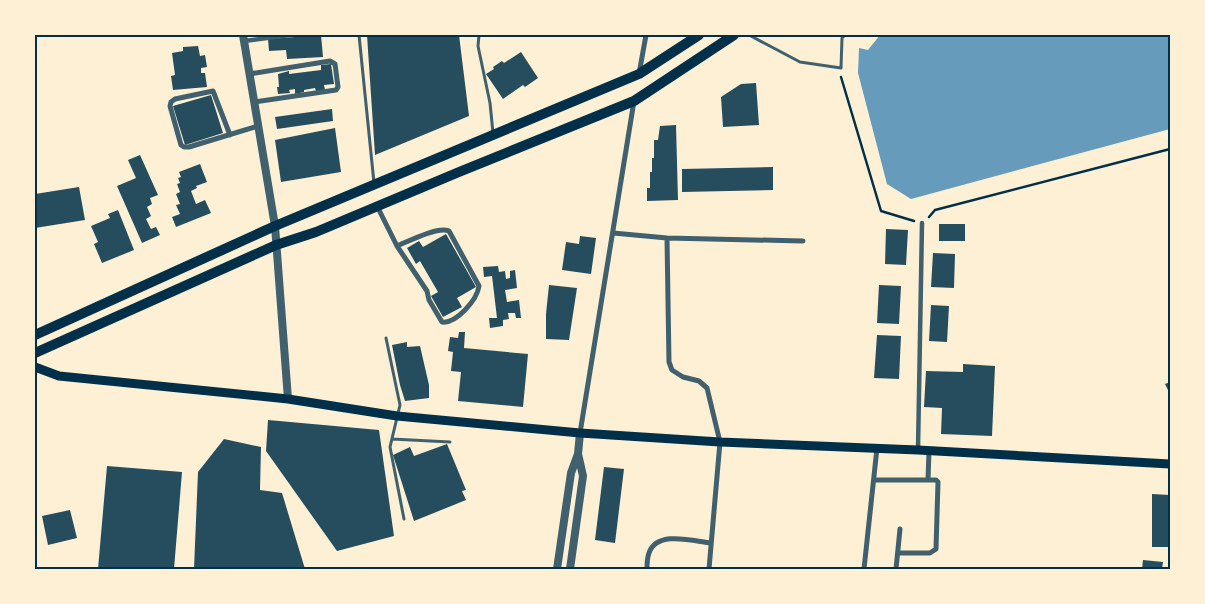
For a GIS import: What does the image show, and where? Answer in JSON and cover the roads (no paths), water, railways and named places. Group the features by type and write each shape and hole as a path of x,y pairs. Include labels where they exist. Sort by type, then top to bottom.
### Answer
{"main road":[{"path":"35,335 275,226 639,74 699,35"},
{"path":"35,352 276,245 316,232 634,101 734,35"},
{"path":"35,368 59,376 288,399 397,416 580,433 720,442 918,450 1170,464"}],"street":[{"path":"288,399 275,226 243,38 290,35"},
{"path":"639,74 646,35"},
{"path":"249,74 330,62 335,64 338,87 336,90 254,102"},
{"path":"230,135 213,91 175,99 171,102 170,106 181,145 184,147 190,147 230,135 258,126"},
{"path":"557,569 571,473 578,454 634,101"},
{"path":"378,206 397,246 427,291 429,300 442,322 450,321 470,305 479,286 449,231 443,230 397,246"},
{"path":"918,450 922,223"},
{"path":"613,232 667,238 803,241"},
{"path":"667,238 669,362 672,370 683,377 699,381 707,388 720,442 709,569"},
{"path":"864,569 877,448"},
{"path":"928,480 929,451"},
{"path":"570,569 583,476 578,454"},
{"path":"874,480 936,480 938,484 936,549 930,553 898,553"},
{"path":"566,509 579,510"},
{"path":"896,569 900,529"},
{"path":"647,569 649,552 655,543 666,538 711,543"}],"lane":[{"path":"359,35 374,184"},
{"path":"479,35 478,46 490,103 493,134"},
{"path":"749,35 800,62 841,68 842,38 845,35"},
{"path":"386,338 400,405 390,447 404,518"},
{"path":"392,439 450,442"}],"water":[{"path":"880,35 1170,35 1170,129 911,199 887,184 858,73 859,48 868,50"}]}
